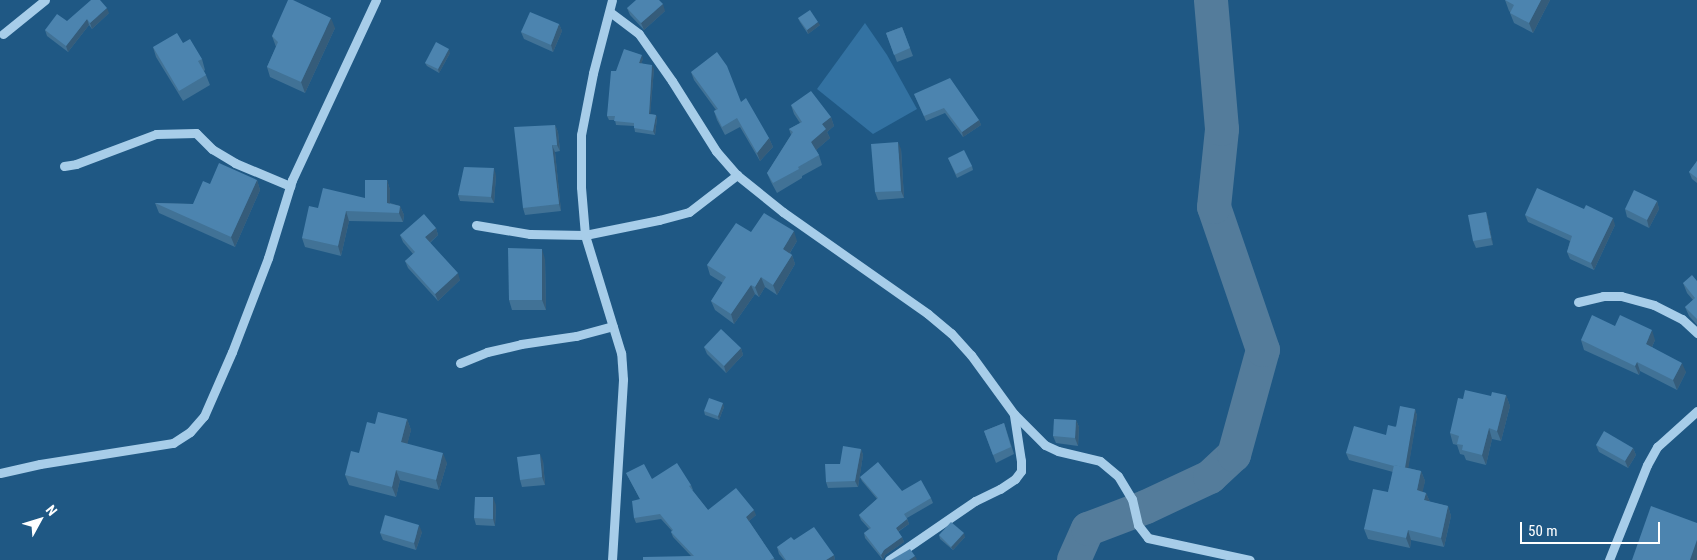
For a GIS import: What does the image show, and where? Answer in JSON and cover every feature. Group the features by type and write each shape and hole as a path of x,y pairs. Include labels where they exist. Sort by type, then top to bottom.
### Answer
{"street":[{"path":"3,34 45,0"},
{"path":"0,473 40,464 173,443 190,432 204,416 232,352 268,258 290,186 376,0"},
{"path":"612,0 592,73 581,135 581,188 585,235 621,354 623,379 612,560"},
{"path":"610,12 639,34 672,81 716,151 737,175 783,212 928,314 951,333 971,356 1014,414 1045,445 1058,451 1100,461 1118,476 1132,499 1138,524 1148,538 1250,560"},
{"path":"64,166 76,164 156,134 196,133 212,149 235,163 290,186"},
{"path":"476,225 530,234 585,235 689,212 737,175"},
{"path":"1578,302 1602,296 1621,296 1654,305 1682,319 1697,333"},
{"path":"460,363 487,352 521,344 576,336 612,326"},
{"path":"1609,560 1636,489 1657,447 1697,411"},
{"path":"889,560 975,500 1000,489 1021,471 1014,414"}],"shaded area":[{"path":"865,23 887,55 917,109 873,134 817,89"}],"building":[{"path":"91,0 100,0 107,8 90,23 87,19 66,46 45,30 57,14 67,21"},
{"path":"288,0 293,0 331,18 301,82 267,67 278,42 272,36"},
{"path":"636,0 659,0 663,4 641,23 627,8"},
{"path":"1505,0 1541,0 1529,23 1510,13 1514,5"},
{"path":"810,10 818,22 807,30 798,18"},
{"path":"530,12 559,24 551,45 521,32"},
{"path":"902,27 910,48 894,55 886,33"},
{"path":"177,33 183,43 190,39 202,59 198,61 206,75 179,91 153,47"},
{"path":"436,42 449,49 438,69 425,63"},
{"path":"624,49 642,55 639,63 652,65 649,114 656,115 653,131 634,128 634,123 614,121 615,116 607,116 611,71 616,71"},
{"path":"717,52 727,66 741,102 746,98 769,138 757,153 737,118 722,127 714,111 718,109 691,72"},
{"path":"950,78 979,120 962,132 944,108 924,116 914,94"},
{"path":"811,91 831,117 822,124 826,129 811,142 819,155 798,167 799,169 773,183 767,173 793,132 789,129 802,122 791,105"},
{"path":"555,125 557,145 552,145 559,204 523,208 514,127"},
{"path":"898,142 901,191 875,192 871,144"},
{"path":"964,150 972,166 956,174 948,158"},
{"path":"1697,161 1697,178 1689,172"},
{"path":"219,163 257,180 231,237 155,203 193,204 203,181 210,184"},
{"path":"464,167 494,168 491,197 458,195"},
{"path":"365,180 387,180 387,203 400,206 399,213 346,211 338,246 302,238 309,206 318,208 323,188 365,198"},
{"path":"1537,188 1584,209 1586,205 1613,218 1591,263 1567,252 1572,236 1525,215"},
{"path":"1634,190 1657,201 1647,220 1625,209"},
{"path":"1486,212 1491,238 1473,241 1468,215"},
{"path":"764,213 794,231 783,249 792,255 773,285 761,277 755,287 751,285 731,314 711,301 726,277 707,265 736,223 751,232"},
{"path":"424,214 436,228 425,237 458,273 435,294 405,261 415,252 400,235"},
{"path":"508,248 542,249 542,300 509,300"},
{"path":"1692,275 1697,281 1697,319 1685,307 1695,298 1683,283"},
{"path":"1592,315 1615,326 1620,315 1652,330 1646,344 1682,363 1673,380 1637,362 1635,366 1581,340"},
{"path":"721,329 741,348 724,366 704,347"},
{"path":"1465,390 1491,396 1492,392 1506,395 1497,431 1489,428 1482,455 1462,450 1463,445 1457,444 1459,436 1450,433 1458,398 1463,399"},
{"path":"709,398 723,403 718,416 704,411"},
{"path":"1400,406 1415,409 1405,468 1346,453 1354,426 1386,435 1388,425 1396,427"},
{"path":"378,412 407,419 401,442 443,453 436,480 396,470 392,487 345,475 351,451 359,453 367,422 375,424"},
{"path":"1054,419 1076,420 1075,438 1053,436"},
{"path":"1004,423 1011,447 993,455 984,431"},
{"path":"1604,431 1633,448 1625,461 1596,445"},
{"path":"843,446 861,449 855,481 826,482 825,464 840,464"},
{"path":"540,454 542,477 520,480 517,457"},
{"path":"878,462 902,491 921,480 931,498 904,514 907,519 896,528 902,537 884,550 881,555 864,533 871,528 859,515 878,498 860,477"},
{"path":"677,463 691,485 689,486 708,510 736,488 754,510 746,517 774,558 770,560 643,560 643,557 694,556 671,532 673,530 660,514 634,518 632,501 640,499 626,473 644,464 652,479"},
{"path":"1394,465 1421,471 1417,490 1426,493 1424,500 1448,506 1441,538 1408,530 1406,538 1364,529 1373,489 1388,492"},
{"path":"475,497 493,497 493,519 474,518"},
{"path":"1651,506 1697,523 1697,540 1690,560 1632,560"},
{"path":"385,515 419,525 414,543 380,533"},
{"path":"951,522 964,533 951,547 939,535"},
{"path":"814,527 834,555 826,560 786,560 777,547 791,537 794,540"},
{"path":"910,549 915,556 909,560 891,560"}],"waterway":[{"path":"1074,560 1088,529 1146,507 1210,477 1234,455 1263,350 1214,207 1222,129 1211,0"}]}
